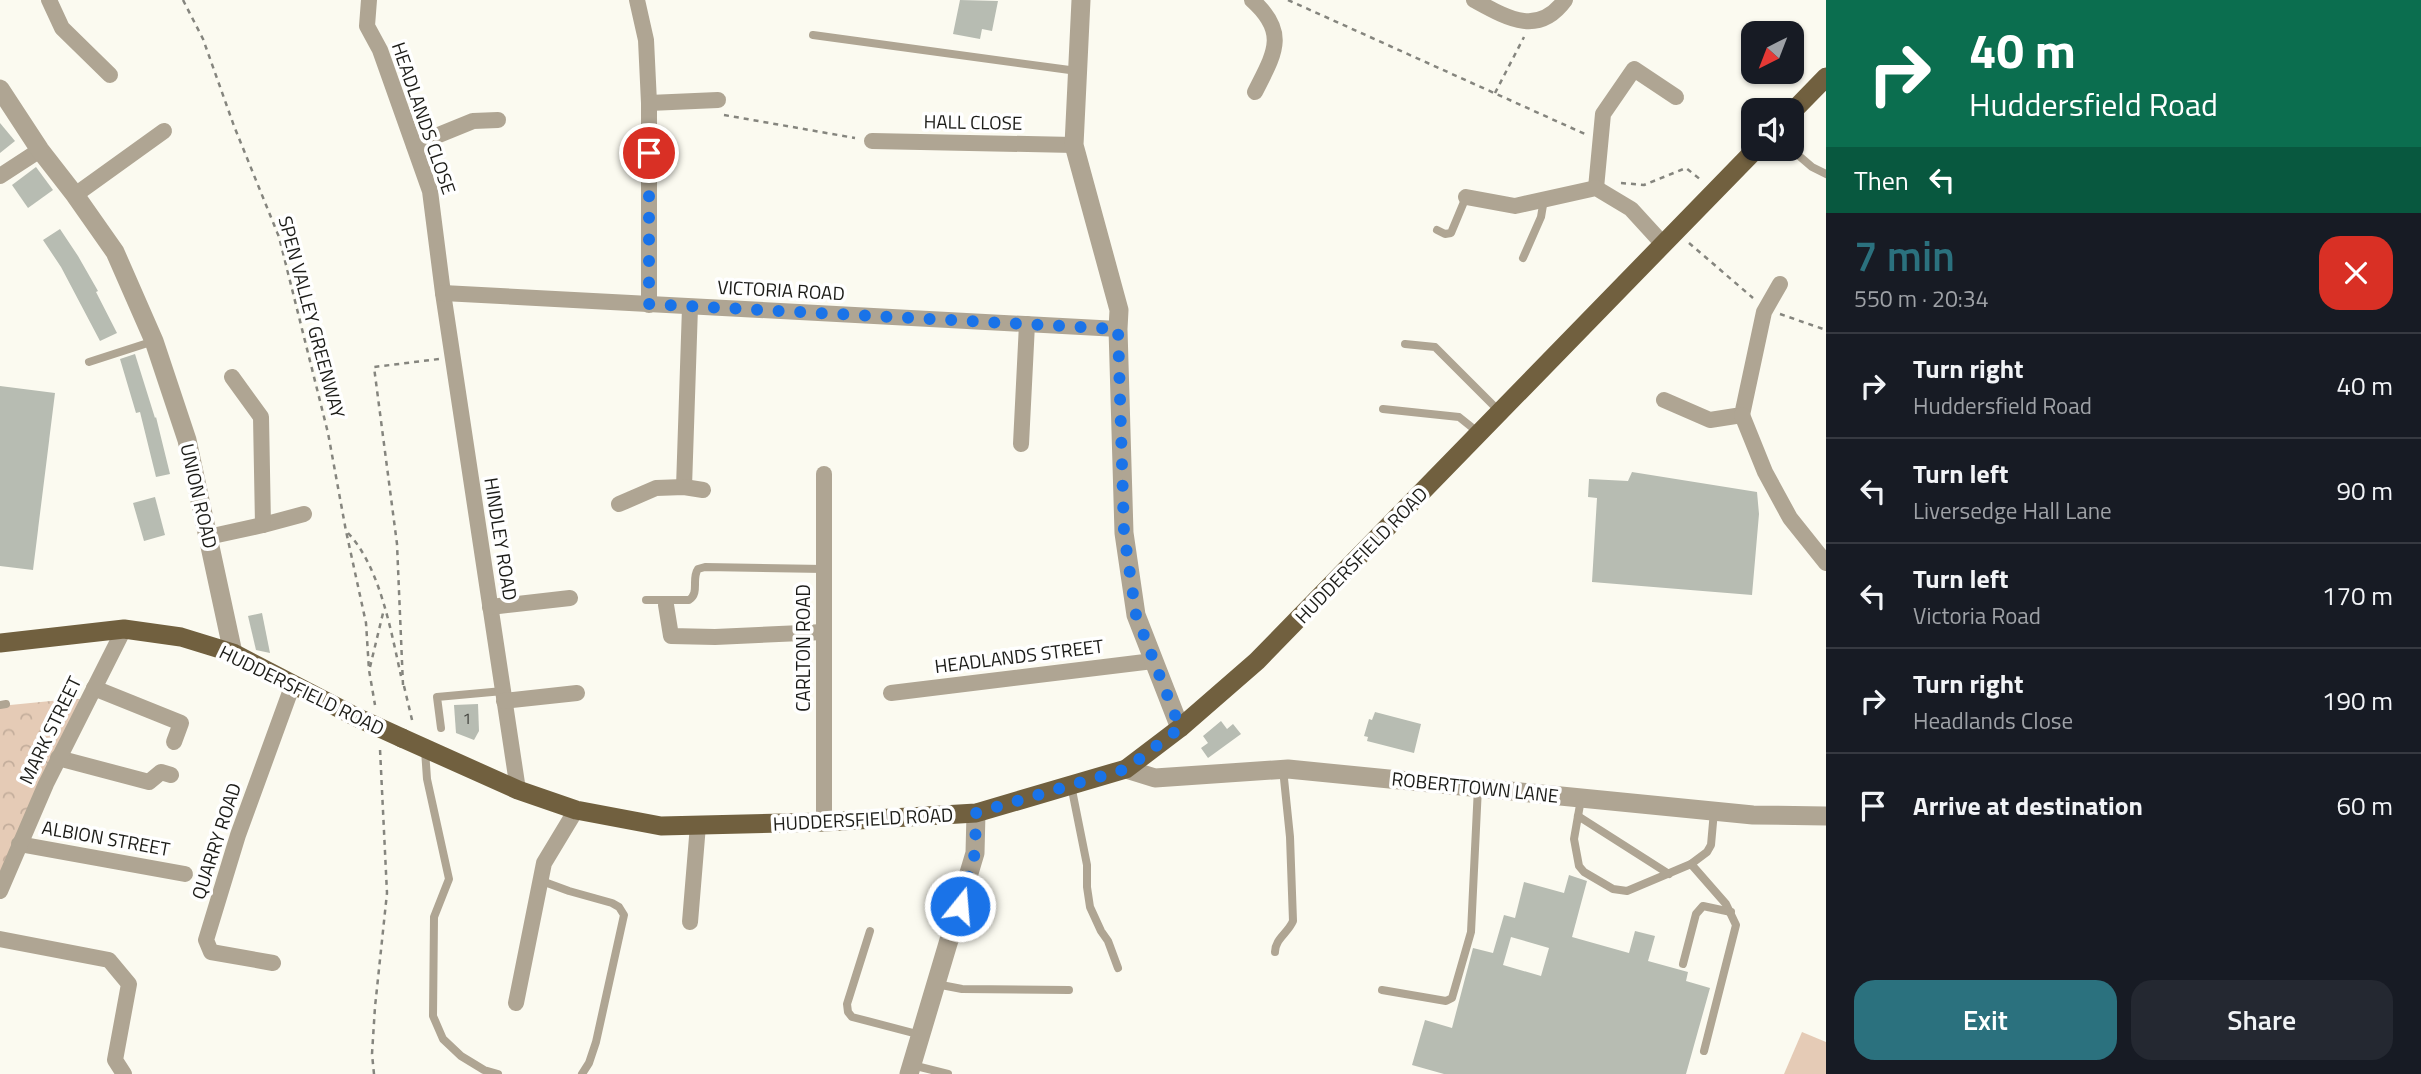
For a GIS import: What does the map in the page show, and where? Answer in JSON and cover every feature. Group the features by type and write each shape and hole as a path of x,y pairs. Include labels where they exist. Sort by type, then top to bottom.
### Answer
{"main road":[{"path":"1804,100 1826,78"},
{"name":"HUDDERSFIELD ROAD","path":"0,643 124,629 181,637 233,653 356,717 518,790 576,810 661,826 824,822 976,813 1126,769 1180,728 1266,652 1744,161"}],"street":[{"path":"49,0 62,28 110,75"},
{"name":"HEADLANDS CLOSE","path":"369,0 367,26 380,50 430,191 443,293"},
{"path":"637,0 646,40 649,103 649,304"},
{"path":"1081,0 1074,145 1119,310 1124,533 1136,615 1180,728"},
{"path":"1252,0 1267,13 1275,33 1274,54 1255,92"},
{"path":"1475,0 1503,16 1531,23 1556,13 1565,0"},
{"path":"1596,183 1603,114 1634,69 1676,97"},
{"name":"UNION ROAD","path":"3,98 115,252 154,341 187,440 233,653"},
{"path":"649,103 718,101"},
{"path":"414,145 473,121 498,120"},
{"path":"75,195 164,131"},
{"name":"HALL CLOSE","path":"872,141 1074,145"},
{"path":"0,176 40,150"},
{"path":"1466,197 1515,206 1596,183"},
{"path":"1596,183 1669,237"},
{"path":"1780,284 1766,309 1742,415 1765,472 1790,518 1826,563"},
{"name":"VICTORIA ROAD","path":"443,293 1118,329"},
{"name":"HINDLEY ROAD","path":"443,293 518,790"},
{"path":"684,487 691,307"},
{"path":"1021,444 1027,324"},
{"path":"232,377 261,417 263,525"},
{"path":"1664,400 1710,420 1742,415"},
{"name":"CARLTON ROAD","path":"824,474 824,822"},
{"path":"619,504 656,488 684,487 703,490"},
{"path":"208,537 304,514"},
{"path":"490,607 570,598"},
{"path":"666,606 671,636 715,637 824,632"},
{"name":"MARK STREET","path":"0,891 58,758 124,629"},
{"name":"HEADLANDS STREET","path":"891,693 1153,661"},
{"name":"QUARRY ROAD","path":"273,963 211,952 206,940 238,835 293,684"},
{"path":"94,688 181,723 174,742"},
{"path":"504,696 577,693"},
{"path":"58,758 149,782 161,772 171,775"},
{"name":"ROBERTTOWN LANE","path":"1126,769 1155,778 1283,769 1478,787 1580,807 1826,816"},
{"path":"516,1003 544,863 576,810"},
{"path":"911,1070 975,853 976,813"},
{"path":"690,922 698,825"},
{"name":"ALBION STREET","path":"19,844 185,874"},
{"path":"0,939 109,960 129,984 115,1060 124,1074"}],"lane":[{"path":"813,35 1077,71"},
{"path":"1804,160 1826,174"},
{"path":"1437,230 1444,234 1451,233 1466,197"},
{"path":"1523,258 1541,217 1544,199"},
{"path":"89,362 154,341"},
{"path":"1405,344 1435,347 1500,412"},
{"path":"1383,409 1459,417 1479,433"},
{"path":"646,600 689,600 695,592 694,574 705,567 824,569"},
{"path":"441,728 437,696 504,696"},
{"path":"415,745 427,779 449,879 433,917 433,1016 443,1039 455,1052 484,1070 498,1074"},
{"path":"1275,952 1277,942 1290,929 1293,921 1290,837 1283,769"},
{"path":"1071,785 1087,865 1090,907 1108,941 1118,968"},
{"path":"1382,990 1446,1001 1452,998 1471,932 1478,787"},
{"path":"1669,874 1580,807 1574,839 1576,857 1584,872 1613,889 1627,891 1669,874 1692,864 1707,852 1711,845 1714,811"},
{"path":"1692,864 1731,912 1736,925 1704,1051"},
{"path":"539,880 612,903 619,907 624,915 596,1042 582,1074"},
{"path":"1683,964 1696,914 1700,909 1703,906 1731,912"},
{"path":"870,931 847,1004 848,1012 852,1017 921,1035"},
{"path":"936,984 962,989 1069,990"},
{"path":"911,1070 948,1074"}],"path":[{"name":"SPEN VALLEY GREENWAY","path":"183,0 204,39 234,126 279,237 328,433 366,623 375,707"},
{"path":"1288,0 1555,119 1600,142"},
{"path":"1495,93 1531,23"},
{"path":"718,101 872,141"},
{"path":"1596,183 1643,184 1686,168 1715,190"},
{"path":"1669,237 1766,309 1826,330"},
{"path":"403,685 397,544 374,367 452,357"},
{"name":"SPEN VALLEY GREENWAY","path":"346,531 358,544 385,606 415,745"},
{"name":"SPEN VALLEY GREENWAY","path":"369,670 385,606"},
{"path":"374,1074 372,1054 375,1007 387,893 380,743"}],"green space":[{"path":"84,699 0,881 0,706"},
{"path":"1802,1032 1826,1042 1826,1074 1784,1074"}],"building":[{"path":"960,0 998,1 992,31 982,29 980,39 953,34"},
{"path":"0,123 15,141 0,153"},
{"path":"36,167 53,190 28,208 12,185"},
{"path":"60,229 98,291 96,292 117,333 100,341 61,267 43,240"},
{"path":"135,354 156,417 170,474 156,477 140,412 136,413 120,359"},
{"path":"0,386 55,393 33,570 0,566"},
{"path":"1632,472 1757,492 1759,514 1752,595 1592,582 1597,498 1588,497 1589,479 1628,481"},
{"path":"155,497 165,535 144,541 133,503"},
{"path":"262,613 270,653 256,650 248,616"},
{"path":"478,704 479,731 474,740 456,733 454,705"},
{"path":"1375,712 1421,724 1414,753 1367,741 1368,737 1364,736 1369,719 1372,720"},
{"path":"1221,721 1227,729 1233,724 1241,734 1208,758 1201,748 1208,743 1203,736"},
{"path":"1569,875 1587,881 1572,937 1629,953 1635,931 1655,936 1648,961 1688,972 1686,981 1710,988 1686,1074 1444,1074 1412,1065 1425,1020 1452,1028 1473,948 1493,953 1504,915 1515,918 1524,882 1564,893","holes":["1511,937 1549,948 1541,976 1503,965"]}],"route":[{"path":"649,153 649,304 1118,329 1124,533 1136,615 1180,728 1126,769 976,813 975,853 960,906"}]}
